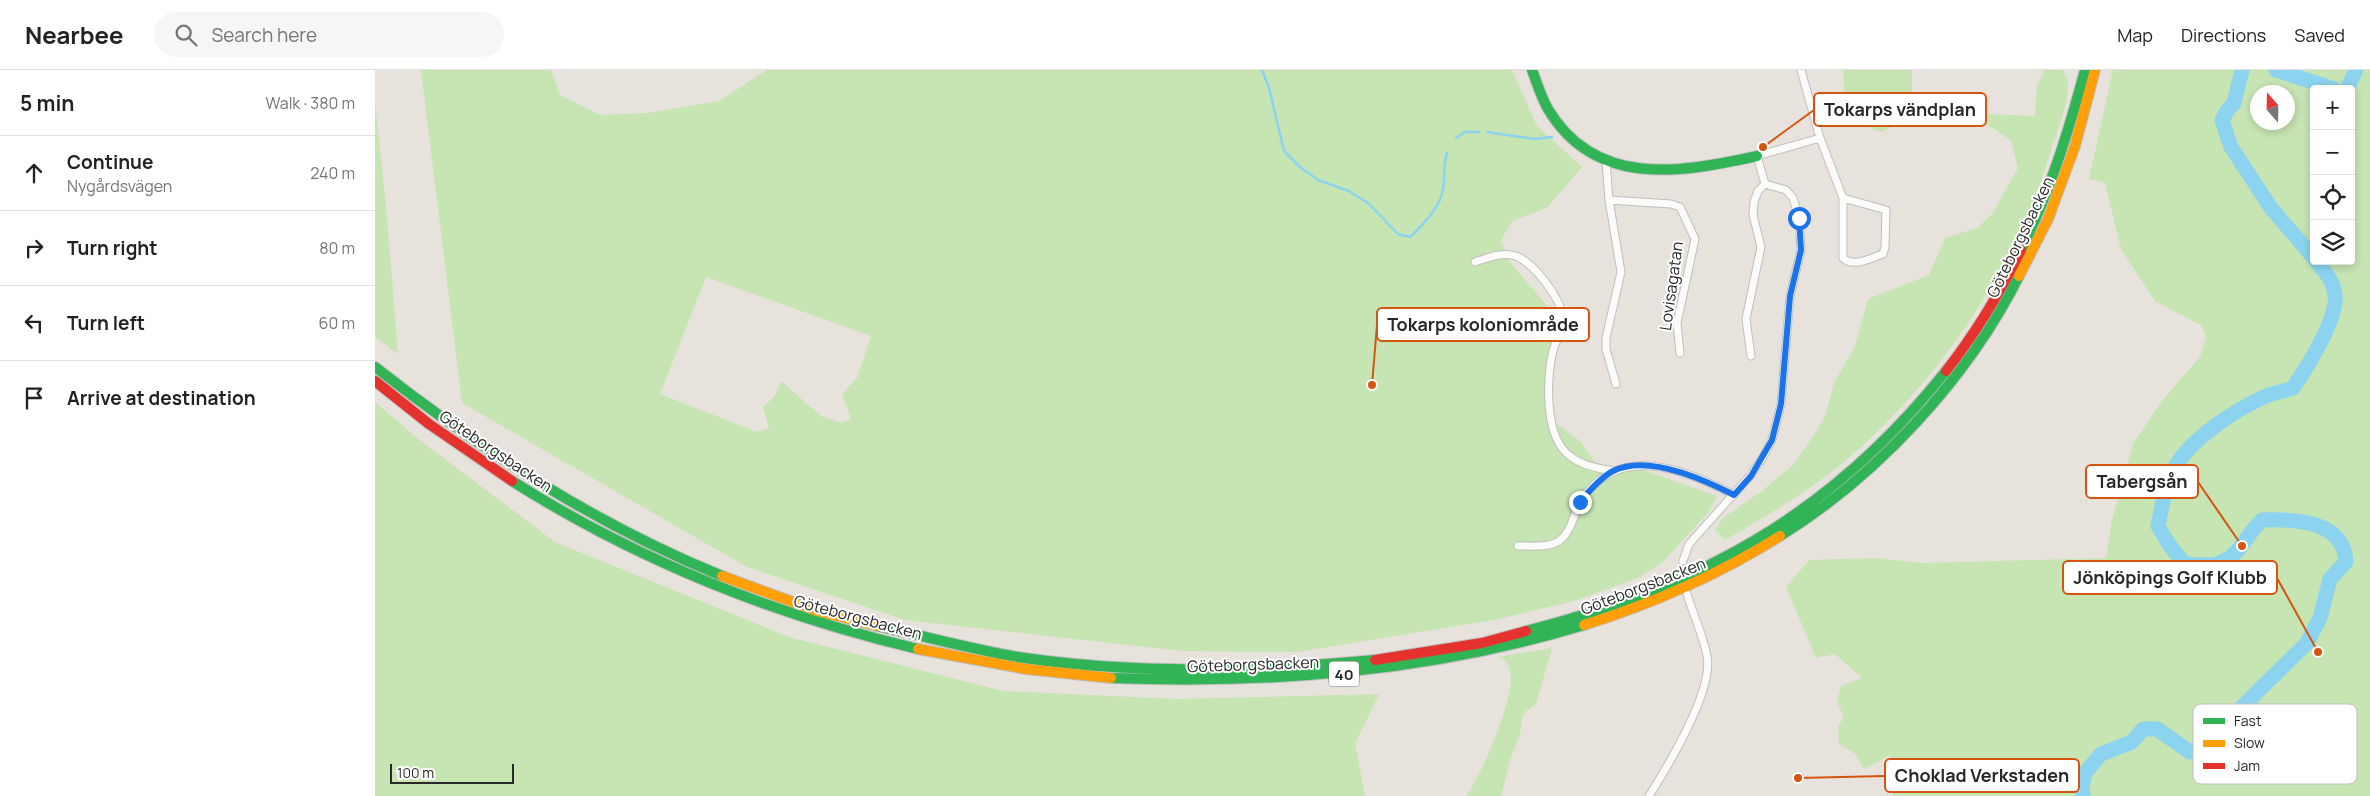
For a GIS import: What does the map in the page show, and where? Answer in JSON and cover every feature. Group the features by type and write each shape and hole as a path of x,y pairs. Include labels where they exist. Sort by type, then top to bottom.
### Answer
{"main road":[{"path":"1532,70 1545,107 1557,126 1582,150 1606,161 1631,169 1680,172 1712,167 1757,156"},
{"name":"Göteborgsbacken","path":"375,367 465,437 506,465 588,514 655,548 810,609 950,644 1021,657 1093,665 1163,670 1233,669 1365,662 1424,653 1563,622 1672,584 1741,550 1772,531 1835,485 1866,459 1900,426 1935,386 1995,302 2030,236 2046,198 2069,136 2085,70"},
{"name":"Göteborgsbacken","path":"375,382 461,448 546,503 638,553 722,589 784,612 863,636 948,656 1019,668 1092,677 1163,681 1233,681 1325,676 1448,659 1592,622 1673,594 1708,578 1743,560 1809,516 1884,455 1911,428 1957,374 1985,335 2021,276 2071,162 2095,70"}],"street":[{"path":"1801,70 1820,138 1843,198 1843,258 1847,262 1853,263 1883,254 1885,248 1886,210 1843,198"},
{"path":"1765,184 1757,156 1820,138"},
{"path":"1606,161 1609,200 1621,272 1606,338 1606,349 1616,384"},
{"path":"1751,356 1746,319 1761,247 1753,215 1753,202 1758,191 1765,184"},
{"path":"1683,561 1689,544 1751,476 1772,440 1781,404 1790,296 1801,250 1799,218 1793,198 1781,187 1765,184"},
{"name":"Lovisagatan","path":"1609,200 1671,204 1680,207 1695,240 1677,323 1680,353"},
{"path":"1475,262 1489,256 1511,255 1523,259 1552,292 1563,316 1563,323 1555,343 1550,373 1548,395 1551,421 1561,447 1568,455 1586,465 1613,471"},
{"path":"1518,546 1542,546 1559,541 1564,536 1580,502 1595,485 1613,471 1635,465 1658,467 1715,485 1734,495"},
{"path":"1649,796 1681,742 1707,671 1707,656 1687,594"}],"green space":[{"path":"421,70 551,70 560,95 600,115 647,113 719,101 767,70 1512,70 1537,126 1582,167 1547,208 1512,221 1501,240 1508,260 1555,318 1545,415 1580,441 1607,479 1634,467 1717,496 1708,513 1663,562 1638,578 1574,601 1494,620 1297,652 1182,651 905,620 747,567 462,403","holes":["706,277 871,336 857,378 842,394 851,419 842,423 821,416 781,381 775,396 763,407 769,428 757,432 660,394"]},
{"path":"1843,70 1912,70 1912,119 1881,132 1846,119"},
{"path":"2044,70 2063,70 2067,79 2068,91 2062,118 2036,195 2017,237 1996,278 1971,318 1944,357 1915,392 1851,456 1821,480 1790,501 1725,540 1715,530 1722,519 1762,491 1794,464 1818,429 1826,414 1834,383 1855,346 1868,299 1929,275 1945,238 1977,228 1992,214 2018,168 2011,140 1989,126 1959,113 2035,116 2037,86"},
{"path":"2113,70 2370,70 2370,796 1892,796 1896,776 1894,765 1889,755 1869,767 1863,768 1856,754 1839,744 1838,726 1844,717 1837,702 1841,686 1862,678 1835,654 1816,658 1786,587 1809,560 1876,558 1921,563 2106,558 2112,520 2133,444 2161,402 2200,357 2206,337 2202,326 2155,301 2121,249 2105,183 2089,179"},
{"path":"375,102 386,205 398,354 375,337"},
{"path":"375,402 422,442 555,542 789,637 1003,691 1176,699 1379,694 1355,744 1365,796 375,796"},
{"path":"1552,648 1536,704 1526,711 1522,718 1520,734 1510,760 1501,796 1466,796 1488,755 1507,702 1511,671 1506,661 1498,657"}],"waterway":[{"path":"1262,70 1269,88 1284,151 1300,167 1318,180 1349,191 1368,203 1398,234 1410,237 1435,209 1442,196 1447,153"},
{"path":"2242,70 2234,103 2222,120 2231,147 2271,208 2310,253"},
{"path":"2276,70 2322,85"},
{"path":"2349,85 2356,70"},
{"path":"1456,138 1465,132 1479,132"},
{"path":"1487,132 1535,139 1552,137"},
{"path":"2245,704 2307,643 2320,618 2330,579 2346,562 2343,548 2337,538 2327,530 2315,525 2288,520 2262,520 2236,553 2223,562 2210,565 2185,564 2170,546 2158,526 2169,481 2182,456 2215,426 2240,409 2267,396 2293,388 2306,369 2327,329 2335,304 2332,284 2319,265"},
{"path":"2083,796 2082,787 2085,773 2101,754 2132,742 2143,729 2157,729 2190,752 2193,751"}],"traffic: fast":[{"path":"1532,70 1548,109 1567,134 1590,152 1614,163 1641,168 1669,169 1698,167 1757,156"},
{"path":"2021,250 2041,206 2057,162 2085,70"},
{"path":"1780,536 1816,512 1851,484 1917,422 1974,351 1998,314 2019,276"},
{"path":"375,367 457,428 541,484 629,533 675,556 722,576"},
{"path":"1526,631 1590,613 1650,592 1706,567 1759,538 1810,504 1857,465 1903,421 1946,371"},
{"path":"512,481 559,510 608,536 708,582 811,620 918,649"},
{"path":"1111,678 1231,679 1350,671 1409,664 1467,654 1526,641 1584,625"},
{"path":"877,626 1018,657 1107,667 1241,669 1375,660"}],"traffic: slow":[{"path":"2019,276 2048,219 2075,146 2095,70"},
{"path":"1584,625 1685,587 1733,563 1780,536"},
{"path":"722,576 817,611 877,626"},
{"path":"918,649 1026,669 1111,678"}],"traffic: jam":[{"path":"1946,371 1986,313 2005,282 2021,250"},
{"path":"375,381 429,424 512,481"},
{"path":"1375,660 1482,643 1526,631"}],"place":[{"name":"Tokarps vändplan","path":"1763,147"},
{"name":"Tokarps koloniområde","path":"1372,385"},
{"name":"Tabergsån","path":"2242,546"},
{"name":"Jönköpings Golf Klubb","path":"2318,652"},
{"name":"Choklad Verkstaden","path":"1798,778"}],"route":[{"path":"1580,502 1600,480 1613,471 1635,465 1658,467 1692,477 1715,485 1734,495 1751,476 1772,440 1781,404 1787,354 1790,296 1801,250 1799,218"}]}
